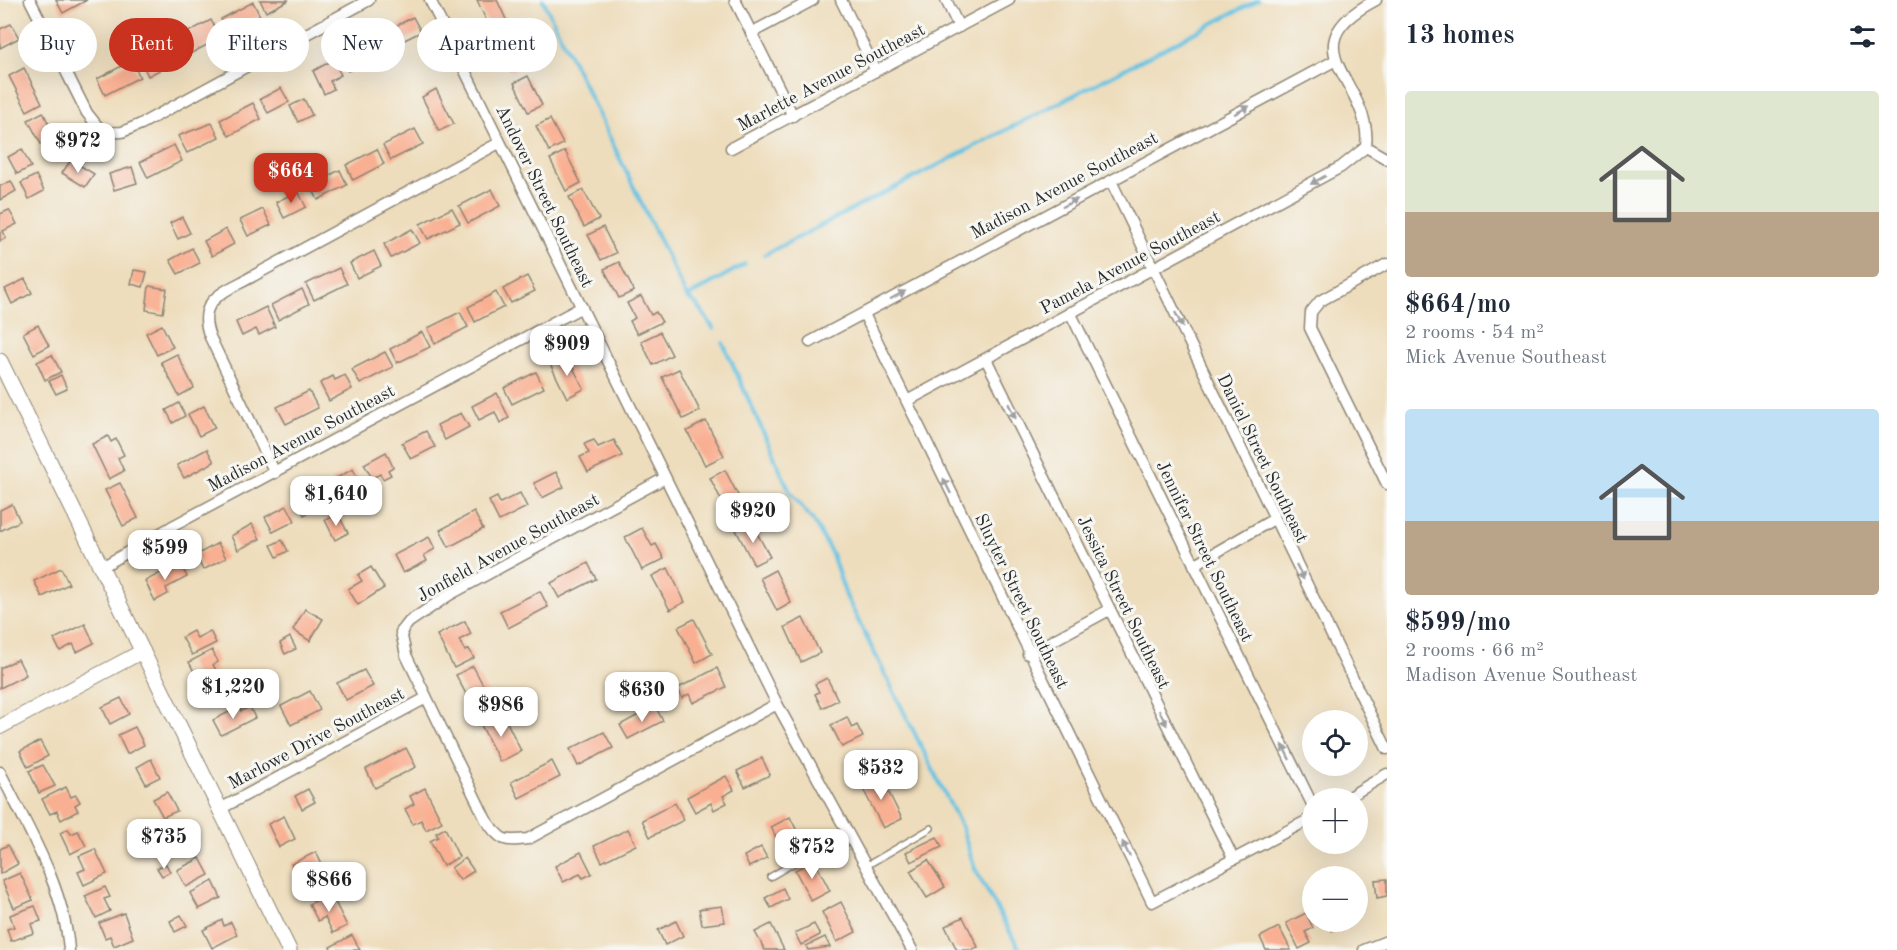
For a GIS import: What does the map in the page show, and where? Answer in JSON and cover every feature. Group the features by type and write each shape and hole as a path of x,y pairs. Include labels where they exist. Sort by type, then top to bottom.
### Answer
{"main road":[{"path":"0,361 289,950"}],"street":[{"path":"30,0 87,113 103,133 122,132 141,124 369,0"},
{"name":"Andover Street Southeast","path":"430,0 777,704 912,950"},
{"path":"735,0 793,116"},
{"path":"751,33 813,0"},
{"path":"841,0 876,71"},
{"path":"946,0 959,27"},
{"name":"Marlette Avenue Southeast","path":"731,148 1009,0"},
{"path":"1376,0 1354,12 1336,33 1333,44 1336,60 1365,122 1366,147 1387,159"},
{"name":"Madison Avenue Southeast","path":"810,342 1336,60"},
{"path":"275,473 210,337 205,323 206,310 214,299 253,276 499,143"},
{"name":"Pamela Avenue Southeast","path":"907,401 1341,167 1366,147"},
{"name":"Daniel Street Southeast","path":"1111,181 1387,749"},
{"path":"1387,264 1320,301 1311,312 1310,328 1387,484"},
{"name":"Madison Avenue Southeast","path":"102,567 171,527 582,307"},
{"name":"Jennifer Street Southeast","path":"1070,312 1304,788"},
{"name":"Sluyter Street Southeast","path":"864,314 1028,654 1152,902 1233,858"},
{"name":"Jessica Street Southeast","path":"986,359 1233,858"},
{"name":"Jonfield Avenue Southeast","path":"426,698 402,642 401,632 409,622 449,595 665,478"},
{"path":"1194,565 1274,519"},
{"path":"1028,654 1109,610"},
{"path":"0,727 143,651"},
{"name":"Marlowe Drive Southeast","path":"220,808 426,698 486,820 498,836 507,842 528,839 777,704"},
{"path":"0,772 59,897 66,921 69,950"},
{"path":"1364,788 1387,774"},
{"path":"1233,858 1302,823"},
{"path":"1364,950 1387,941"}],"lane":[{"path":"866,866 931,828"},
{"path":"770,877 847,832"}],"building":[{"path":"56,0 87,0 63,13"},
{"path":"260,0 289,0 266,12"},
{"path":"477,0 497,0 505,18 485,18"},
{"path":"253,2 260,16 256,18 223,18"},
{"path":"413,17 417,24 417,34 405,40 405,21"},
{"path":"206,23 206,45 194,52 194,29"},
{"path":"11,24 18,39 0,48 0,29"},
{"path":"321,67 321,72 339,72 341,75 330,81 334,89 324,94 313,71"},
{"path":"18,71 26,72 42,103 27,111 9,76"},
{"path":"110,72 137,72 140,77 105,95 97,79"},
{"path":"528,76 542,105 528,112 514,83"},
{"path":"281,88 289,102 268,113 260,99"},
{"path":"436,89 454,124 439,131 422,97"},
{"path":"304,99 312,115 298,122 290,106"},
{"path":"253,103 261,119 229,136 220,120"},
{"path":"43,112 55,137 41,144 28,120"},
{"path":"550,119 563,144 549,151 536,126"},
{"path":"212,123 219,137 187,153 178,136"},
{"path":"415,129 423,144 391,160 383,145"},
{"path":"174,145 182,161 148,178 140,162"},
{"path":"22,149 31,167 17,174 8,157"},
{"path":"377,149 384,164 353,180 346,165"},
{"path":"565,151 581,183 566,191 550,159"},
{"path":"71,160 94,174 85,187 62,173"},
{"path":"132,167 137,183 114,190 109,174"},
{"path":"340,170 347,185 318,200 308,180 316,177 318,181"},
{"path":"36,175 44,191 29,199 21,183"},
{"path":"11,181 16,191 0,200 0,186"},
{"path":"492,189 500,206 468,223 459,206"},
{"path":"583,190 599,219 584,227 569,197"},
{"path":"298,191 306,207 284,218 276,202"},
{"path":"452,208 460,223 428,239 420,224"},
{"path":"263,209 271,225 248,236 240,220"},
{"path":"9,210 17,224 3,231 6,238 0,241 0,214"},
{"path":"182,217 190,233 178,239 170,223"},
{"path":"603,227 616,253 601,260 588,235"},
{"path":"226,229 234,244 212,256 204,241"},
{"path":"412,229 420,243 391,258 384,244"},
{"path":"192,248 200,263 178,274 170,260"},
{"path":"374,251 381,266 357,278 350,263"},
{"path":"619,262 634,291 619,298 604,269"},
{"path":"339,268 347,284 314,300 306,284"},
{"path":"134,270 147,272 143,287 131,284"},
{"path":"527,276 535,291 511,303 503,289"},
{"path":"25,279 32,293 12,304 5,289"},
{"path":"149,286 167,289 163,313 146,310"},
{"path":"302,289 309,304 278,320 271,305"},
{"path":"496,292 504,307 475,322 468,307"},
{"path":"641,296 651,315 656,312 662,322 637,334 630,321 635,318 627,303"},
{"path":"266,307 275,327 259,335 256,329 242,336 236,322"},
{"path":"460,312 468,327 435,344 428,328"},
{"path":"38,325 49,346 34,354 23,333"},
{"path":"162,325 173,347 157,355 146,333"},
{"path":"422,332 430,347 397,363 390,349"},
{"path":"660,332 672,355 653,365 641,341"},
{"path":"385,352 393,367 360,384 352,369"},
{"path":"177,354 194,388 179,396 161,362"},
{"path":"52,355 61,372 45,380 37,362"},
{"path":"567,356 584,389 567,398 550,364"},
{"path":"679,369 700,411 683,419 662,377"},
{"path":"536,372 544,388 512,404 504,388"},
{"path":"61,375 67,389 56,394 49,381"},
{"path":"345,375 352,389 329,401 320,383 333,376 335,380"},
{"path":"309,391 318,408 286,424 277,407"},
{"path":"497,393 509,418 500,423 495,412 479,420 472,406"},
{"path":"179,403 185,416 173,423 166,410"},
{"path":"204,406 215,428 199,436 188,414"},
{"path":"461,413 469,427 445,440 437,425"},
{"path":"706,421 724,456 705,465 687,431"},
{"path":"426,431 435,447 411,459 402,443"},
{"path":"108,436 111,442 116,439 124,455 118,458 124,471 109,479 92,444"},
{"path":"594,440 598,447 614,440 622,456 588,472 580,457 589,453 584,444"},
{"path":"207,449 214,462 184,478 177,465"},
{"path":"386,452 393,467 388,470 391,475 383,479 380,474 372,478 364,464"},
{"path":"353,469 361,485 339,496 331,481"},
{"path":"725,470 743,505 728,513 710,478"},
{"path":"556,472 564,487 542,498 534,483"},
{"path":"120,483 138,518 123,526 105,490"},
{"path":"318,488 326,504 304,515 296,500"},
{"path":"520,493 527,507 499,521 489,501 497,497 500,503"},
{"path":"12,504 20,521 0,531 0,510"},
{"path":"287,506 295,521 273,532 265,517"},
{"path":"474,512 483,529 449,547 440,530"},
{"path":"338,514 348,533 335,540 325,520"},
{"path":"751,522 770,557 754,565 736,530"},
{"path":"252,524 260,539 238,550 231,536"},
{"path":"642,528 652,546 656,544 664,559 642,570 625,537"},
{"path":"429,537 435,549 424,555 427,561 403,573 394,555"},
{"path":"282,540 288,551 277,557 271,545"},
{"path":"218,543 226,558 203,570 196,555"},
{"path":"180,563 187,577 166,588 168,594 155,601 145,581"},
{"path":"588,563 596,579 559,598 551,583"},
{"path":"371,567 384,588 358,605 348,589 362,581 358,575"},
{"path":"61,568 69,584 42,597 34,581"},
{"path":"668,568 685,602 670,610 652,576"},
{"path":"775,570 791,603 777,611 760,578"},
{"path":"540,591 548,607 508,628 500,611"},
{"path":"305,609 323,619 310,641 293,630"},
{"path":"803,618 820,653 801,662 785,627"},
{"path":"694,619 712,654 696,663 678,627"},
{"path":"465,621 471,634 459,640 465,651 469,649 474,658 454,668 437,635"},
{"path":"85,624 94,643 77,652 73,644 60,651 54,639"},
{"path":"193,631 197,638 210,631 216,643 192,655 182,637"},
{"path":"290,637 296,649 285,654 280,643"},
{"path":"212,650 218,662 213,665 216,670 198,679 189,662"},
{"path":"18,659 26,675 0,688 0,668"},
{"path":"473,666 494,706 477,715 456,675"},
{"path":"717,668 726,687 693,703 689,694 682,698 678,688"},
{"path":"364,670 373,686 346,700 337,683"},
{"path":"827,678 838,700 822,708 815,694 819,692 815,684"},
{"path":"310,691 320,710 291,725 281,706"},
{"path":"121,698 129,714 110,724 102,707"},
{"path":"655,706 663,721 628,739 620,725"},
{"path":"239,707 241,711 250,707 255,718 221,735 213,720"},
{"path":"503,714 521,751 500,762 481,725"},
{"path":"847,717 852,728 857,725 863,737 842,747 831,725"},
{"path":"135,727 144,745 127,754 118,735"},
{"path":"604,732 613,748 578,766 570,749"},
{"path":"40,741 48,756 28,767 20,751"},
{"path":"406,748 416,767 375,788 366,769"},
{"path":"762,758 770,775 745,787 737,771"},
{"path":"151,759 160,777 146,784 137,767"},
{"path":"552,761 560,777 519,798 511,782"},
{"path":"43,765 55,786 39,793 29,771"},
{"path":"879,773 902,819 883,828 860,783"},
{"path":"726,776 734,790 723,796 727,803 714,810 711,803 695,812 687,797"},
{"path":"66,787 71,797 76,795 80,802 75,805 78,811 61,820 57,811 50,814 42,799"},
{"path":"425,788 442,822 426,830 421,820 413,824 405,809 414,804 410,796"},
{"path":"308,789 315,802 302,809 295,796"},
{"path":"167,792 177,811 163,817 153,799"},
{"path":"675,803 684,820 650,837 642,820"},
{"path":"284,816 295,839 279,847 268,824"},
{"path":"790,817 805,847 786,857 771,827"},
{"path":"183,825 192,843 175,851 166,834"},
{"path":"445,828 459,857 443,866 430,841 438,837 436,833"},
{"path":"68,829 71,834 78,831 86,846 70,854 60,833"},
{"path":"628,829 636,845 602,862 594,846"},
{"path":"937,837 942,847 911,862 906,852"},
{"path":"8,845 18,864 0,874 0,849"},
{"path":"761,847 767,858 749,867 744,856"},
{"path":"95,849 107,874 84,885 78,872 85,869 79,856"},
{"path":"316,852 323,867 299,879 291,864"},
{"path":"581,852 592,874 583,878 580,874 563,882 555,866"},
{"path":"200,858 209,875 186,887 177,870"},
{"path":"465,858 474,871 460,880 451,868"},
{"path":"814,860 830,891 811,901 795,870"},
{"path":"928,860 945,887 927,898 910,871"},
{"path":"166,864 170,872 162,876 157,868"},
{"path":"20,873 33,900 14,908 2,881"},
{"path":"1387,879 1387,896 1377,898 1375,880"},
{"path":"213,881 221,898 199,909 190,893"},
{"path":"105,887 110,897 104,899 110,911 96,918 85,896"},
{"path":"783,888 788,899 771,908 765,898"},
{"path":"327,895 330,902 334,900 347,926 333,933 325,917 318,921 309,904"},
{"path":"841,902 856,932 837,942 822,912"},
{"path":"35,906 41,921 31,924 34,933 11,941 7,929 14,927 10,915"},
{"path":"722,906 725,922 702,925 699,909"},
{"path":"124,913 133,938 114,946 110,936 105,938 99,923"},
{"path":"181,915 187,926 175,932 170,921"},
{"path":"1302,915 1302,932 1305,932 1311,943 1299,949 1286,923"},
{"path":"963,917 978,947 972,950 957,950 945,926"},
{"path":"222,920 224,926 231,922 237,935 212,948 203,930"},
{"path":"676,921 683,936 665,945 658,930"},
{"path":"771,924 784,950 765,950 755,932"},
{"path":"814,924 820,935 801,945 795,933"},
{"path":"1279,927 1291,950 1266,950 1260,937"},
{"path":"352,935 360,950 331,950 330,947"},
{"path":"825,937 830,947 808,950 806,946"}],"waterway":[{"path":"543,0 687,297 697,305 714,329"},
{"path":"764,255 1258,0"},
{"path":"687,297 745,264"},
{"path":"723,343 790,492 814,522 832,554 846,596 962,828 975,869 1020,950"}]}
